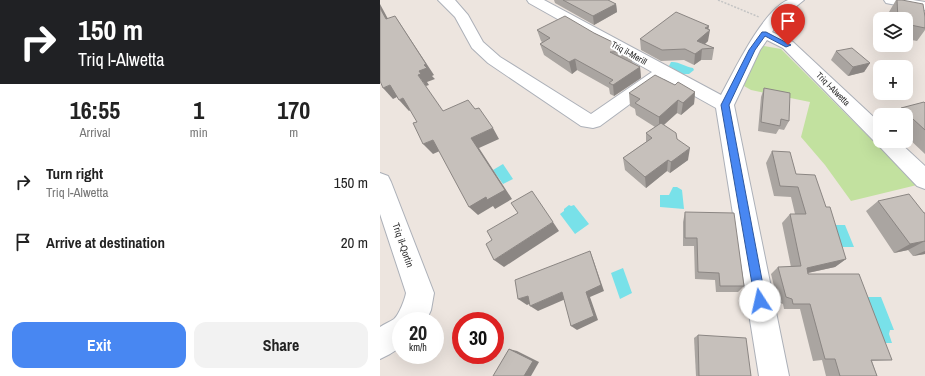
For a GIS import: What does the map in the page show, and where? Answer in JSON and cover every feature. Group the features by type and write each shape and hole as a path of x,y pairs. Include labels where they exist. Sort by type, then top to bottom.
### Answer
{"street":[{"path":"445,0 450,3 461,15 477,45 494,60 588,121 592,121 603,115 663,72"},
{"name":"Triq il-Merill","path":"534,0 725,105"},
{"path":"774,376 725,105 752,50 786,7 797,0"},
{"path":"891,0 925,6"},
{"name":"Triq l-Alwetta","path":"768,28 788,45 873,128"},
{"path":"893,148 925,180"},
{"name":"Triq il-Qortin","path":"380,182 420,293 412,312"},
{"path":"380,344 392,334"}],"path":[{"path":"718,0 768,28"}],"green space":[{"path":"764,46 781,49 873,141 873,148 880,148 917,185 851,201 825,165 801,137 810,102 751,90 744,86 757,49"}],"water":[{"path":"671,62 688,66 694,70 689,74 682,74 669,66"},
{"path":"503,164 513,179 503,184 493,170"},
{"path":"673,187 677,187 682,190 684,209 660,207 660,195 669,195"},
{"path":"569,205 574,205 589,224 575,234 560,214"},
{"path":"833,225 845,225 854,247 842,247"},
{"path":"623,268 632,293 620,299 611,273"},
{"path":"860,297 881,297 894,330 890,330 889,334 892,343 884,343"}],"building":[{"path":"563,0 608,0 616,4 593,16"},
{"path":"897,0 923,4 925,28 913,25 913,12 898,12"},
{"path":"380,8 386,19 395,16 426,64 424,65 427,68 419,71 421,74 418,75 443,111 468,100 475,109 479,108 493,128 471,138 505,190 487,200 486,197 469,207 433,140 423,144 413,123 417,122 403,98 399,100 390,85 383,88 380,81"},
{"path":"676,12 709,26 705,28 710,30 697,41 714,48 702,49 695,54 685,49 662,50 640,39"},
{"path":"565,16 594,33 631,51 610,52 640,67 613,85 609,83 613,80 575,59 569,62 540,44 550,38 537,30"},
{"path":"852,48 870,63 853,67 836,51"},
{"path":"655,75 675,85 678,82 695,92 683,103 678,100 659,117 635,103 640,99 629,93"},
{"path":"764,88 790,93 789,121 781,119 780,126 761,122"},
{"path":"924,102 925,130 913,119 913,108 901,108"},
{"path":"661,123 676,133 677,139 690,148 671,162 668,160 645,177 623,158 652,138 646,133"},
{"path":"772,151 790,152 796,174 815,175 826,207 830,207 846,259 807,268 808,274 859,274 892,360 871,360 877,376 840,376 835,359 825,359 810,304 793,304 792,299 786,297 778,267 801,266 790,214 806,214 798,187 780,186"},
{"path":"532,191 553,222 494,260 486,244 492,240 487,231 518,213 511,203"},
{"path":"909,194 925,213 925,241 910,244 878,201"},
{"path":"685,212 734,213 744,286 720,286 719,273 698,272 697,238 685,238"},
{"path":"590,251 601,285 586,292 594,316 571,326 562,292 530,306 528,296 518,299 515,280"},
{"path":"698,335 746,338 751,376 699,376"},
{"path":"509,349 533,361 524,376 493,376 500,364 504,364 504,357"}],"route":[{"path":"760,301 725,105 752,50 764,33 788,45"}]}
